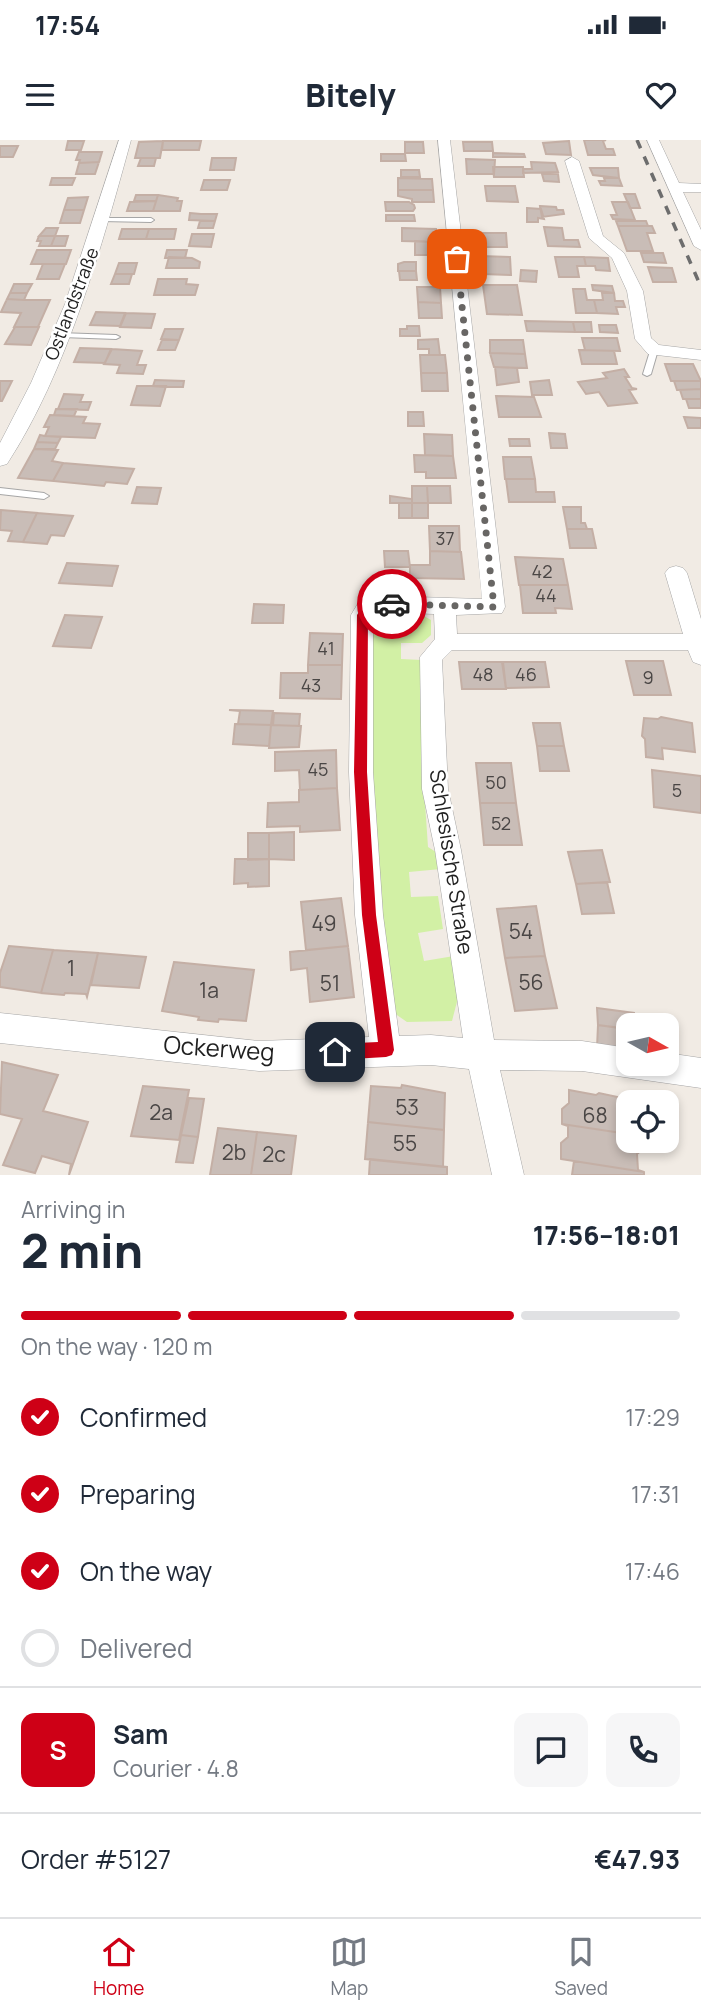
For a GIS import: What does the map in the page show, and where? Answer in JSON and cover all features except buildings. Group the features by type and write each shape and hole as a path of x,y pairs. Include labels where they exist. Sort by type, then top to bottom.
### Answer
{"street":[{"name":"Ostlandstraße","path":"0,460 62,335 103,220 125,140"},
{"path":"444,140 498,642"},
{"path":"653,140 701,246"},
{"path":"572,161 596,238 619,257 635,291 643,339 654,350 671,354 701,355"},
{"path":"672,187 701,188"},
{"path":"444,607 446,642 699,649 677,572"},
{"path":"386,1050 369,915 361,772 362,615 369,606 383,604 494,607"},
{"name":"Schlesische Straße","path":"446,642 431,657 435,789 448,850 481,1055 508,1175"},
{"name":"Ockerweg","path":"0,1028 259,1056 386,1050 481,1055"},
{"path":"481,1055 582,1056 616,1061"},
{"path":"679,1070 701,1073"}],"lane":[{"path":"103,220 151,220"},
{"path":"62,335 116,337"},
{"path":"647,374 654,350"},
{"path":"0,491 44,496"}],"green space":[{"path":"386,610 415,611 431,620 431,635 422,643 401,643 401,659 422,660 424,788 428,847 439,854 441,869 409,872 411,897 438,896 443,929 418,933 424,961 454,956 460,990 452,1021 407,1022 394,1013 380,916 371,770 372,616"}],"railway":[{"path":"637,140 701,287"}],"way so far":[{"path":"392,604 494,607 457,259"}],"route":[{"path":"335,1052 386,1050 369,915 361,772 362,615 369,606 392,604"}]}
